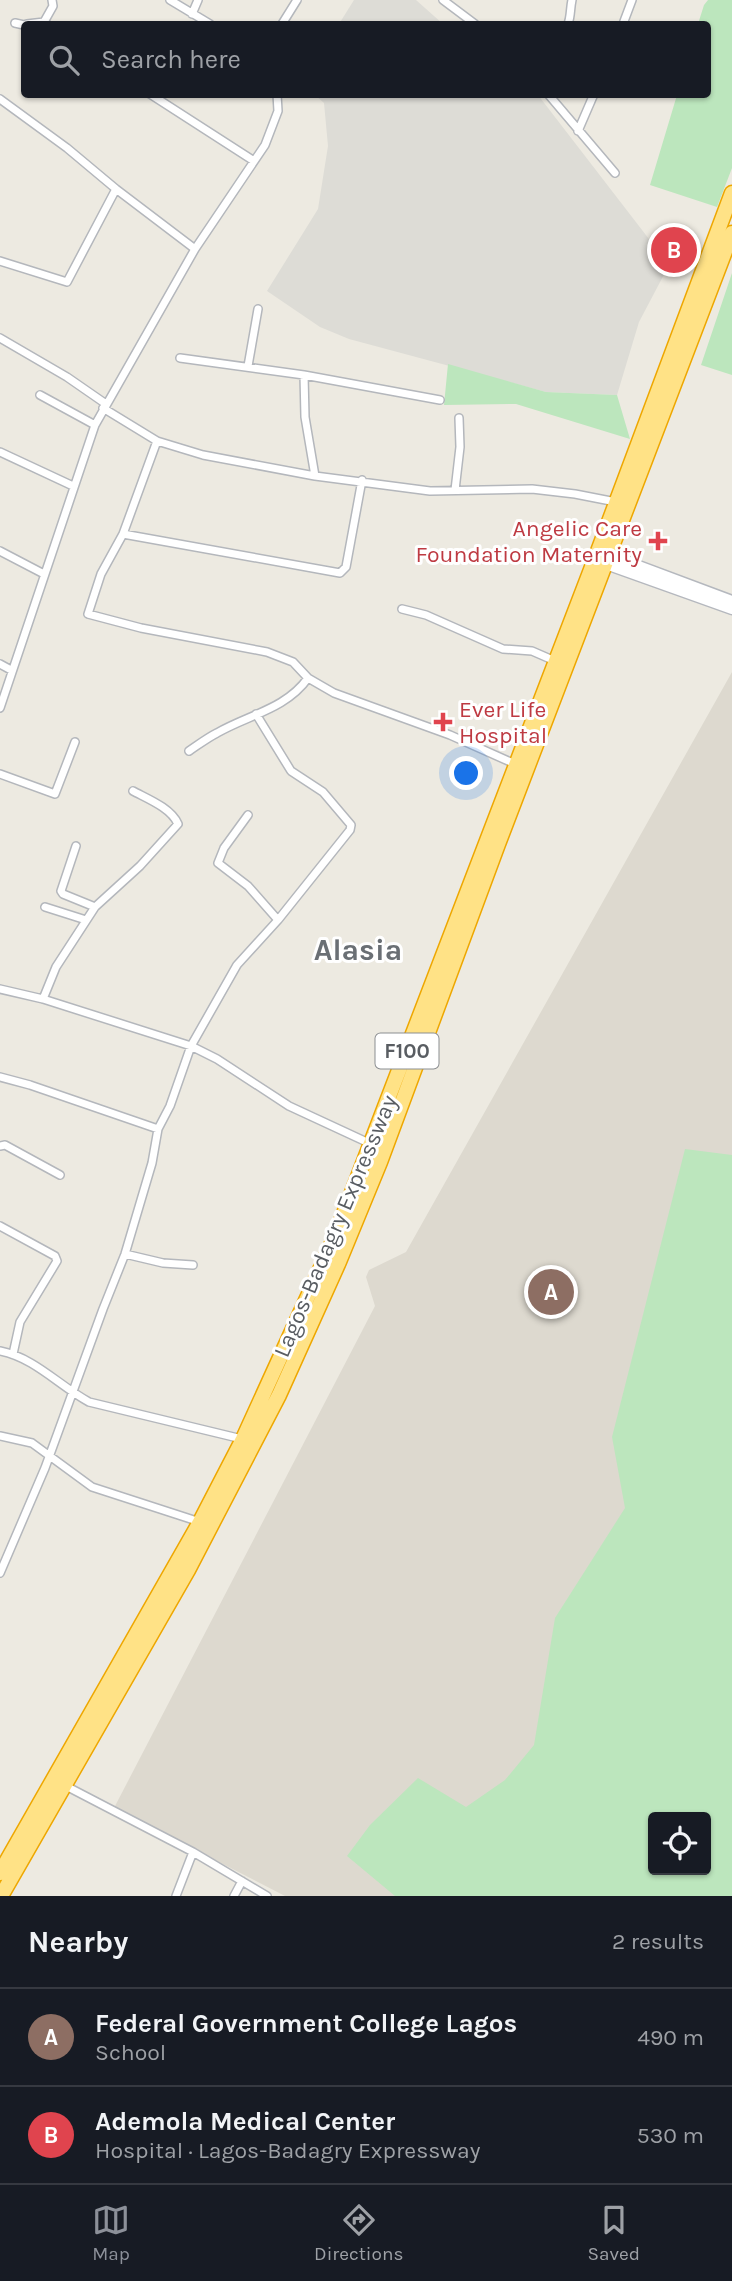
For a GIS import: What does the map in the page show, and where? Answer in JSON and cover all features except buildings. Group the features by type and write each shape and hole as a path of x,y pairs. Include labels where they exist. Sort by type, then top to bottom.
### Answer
{"highway":[{"name":"Lagos-Badagry Expressway","path":"0,1873 200,1522 243,1439 335,1237 617,502 732,193"},
{"name":"Lagos-Badagry Expressway","path":"1,1896 188,1570 279,1395 338,1264 380,1162 498,844 732,233"}],"main road":[{"path":"607,560 732,601"},
{"path":"607,560 732,609"}],"street":[{"path":"47,21 53,6 52,0"},
{"path":"170,0 205,21"},
{"path":"192,14 198,0"},
{"path":"284,21 297,0"},
{"path":"569,21 572,0"},
{"path":"624,21 632,0"},
{"path":"446,1 471,21"},
{"path":"15,23 21,24"},
{"path":"156,98 254,161"},
{"path":"0,708 95,425 195,249 273,129 278,111 277,98"},
{"path":"551,98 615,173"},
{"path":"578,131 592,98"},
{"path":"0,99 195,249"},
{"path":"0,261 67,282 116,189"},
{"path":"248,366 258,309"},
{"path":"0,338 68,377 157,441 204,455 315,476 362,480 430,491 531,489 617,502"},
{"path":"180,358 304,375 440,400"},
{"path":"304,375 306,417 315,476"},
{"path":"40,395 95,425"},
{"path":"455,490 460,447 459,418"},
{"path":"157,441 123,534 101,574 88,614 154,631 267,652 293,662 307,678 334,693 450,735 515,764"},
{"path":"0,452 73,486"},
{"path":"123,534 341,573 346,567 362,480"},
{"path":"0,551 44,574"},
{"path":"402,609 426,615 503,649 532,651 555,661"},
{"path":"0,664 11,670"},
{"path":"189,751 218,732 279,705 294,695 307,678"},
{"path":"0,1573 74,1394 103,1308 125,1254 152,1163 158,1129 170,1106 191,1046 237,965 278,920 351,830 351,825 323,792 291,771 256,714"},
{"path":"0,774 55,794 75,742"},
{"path":"43,999 56,967 95,907 140,866 178,824 166,810 133,791"},
{"path":"248,815 224,848 218,863 248,886 278,920"},
{"path":"76,846 61,891 95,907"},
{"path":"45,907 86,920"},
{"path":"0,989 43,999 191,1046 217,1059 289,1106 371,1144"},
{"path":"0,1077 158,1129"},
{"path":"0,1146 5,1145 60,1175"},
{"path":"0,1226 55,1256 57,1261 20,1322 13,1354"},
{"path":"125,1254 163,1263 192,1265"},
{"path":"0,1351 32,1363 89,1402 243,1439"},
{"path":"0,1436 32,1443 92,1487 200,1522"},
{"path":"64,1785 193,1852 267,1896"},
{"path":"176,1896 193,1852"},
{"path":"234,1896 242,1881"}],"shaded area":[{"path":"354,0 416,0 440,21 341,21"},
{"path":"318,98 540,98 669,265 639,322 617,395 546,392 349,339 320,327 267,291 318,209 328,146 324,103"},
{"path":"732,672 732,1896 285,1896 114,1808 375,1306 366,1277 369,1270 406,1252"}],"green space":[{"path":"708,0 732,0 732,168 717,207 650,185 676,98 711,98 711,21 699,21"},
{"path":"732,273 732,375 701,365"},
{"path":"448,364 546,392 617,395 630,439 516,404 444,405"},
{"path":"685,1149 732,1155 732,1896 395,1896 347,1856 370,1825 418,1778 466,1807 505,1780 534,1745 555,1618 625,1508 612,1437"}],"place":[{"name":"Ademola Medical Center","path":"674,250"},
{"name":"Angelic Care Foundation Maternity","path":"658,541"},
{"name":"Ever Life Hospital","path":"443,722"},
{"name":"Federal Government College Lagos","path":"551,1292"}],"district":[{"name":"Alasia","path":"358,950"}]}
